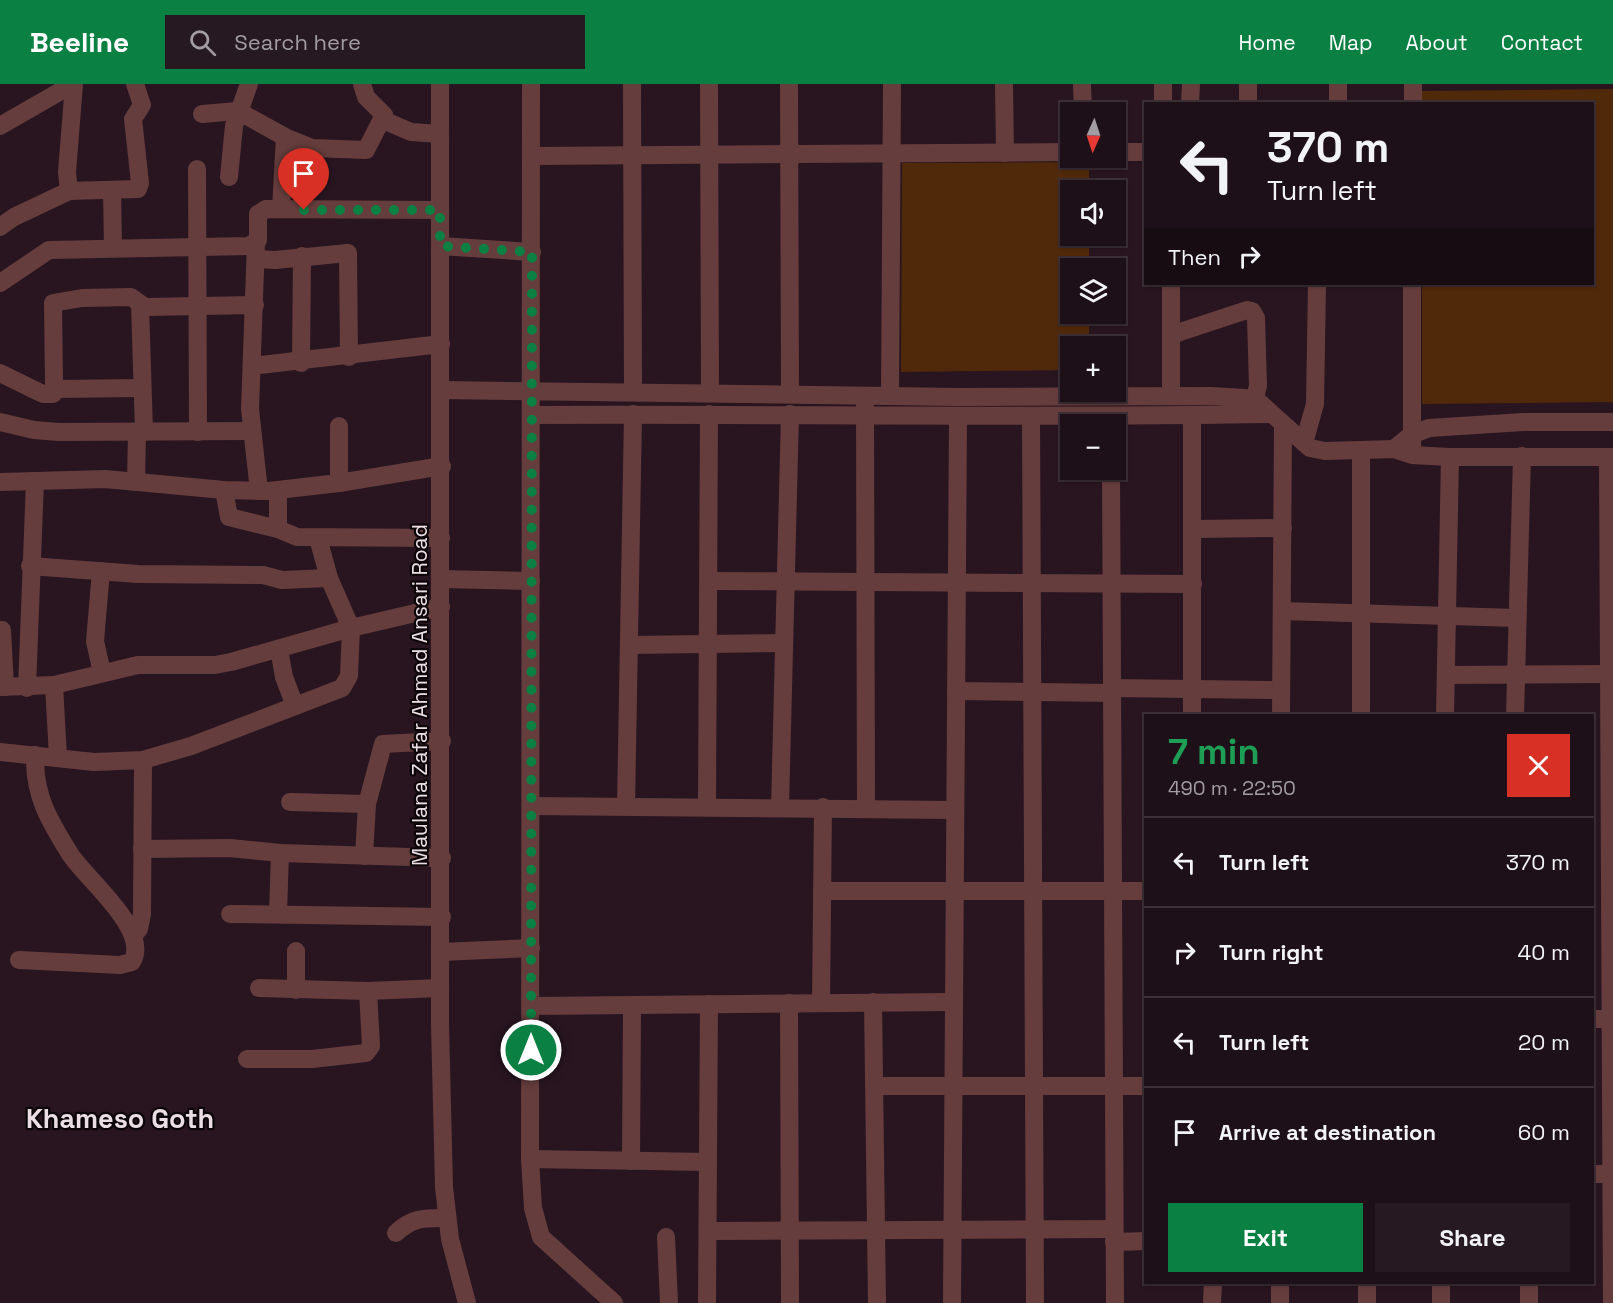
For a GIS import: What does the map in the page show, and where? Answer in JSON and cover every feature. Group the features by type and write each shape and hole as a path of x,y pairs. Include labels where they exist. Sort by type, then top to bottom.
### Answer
{"street":[{"path":"0,126 74,84"},
{"path":"69,191 67,172 74,84"},
{"path":"0,227 33,207 69,191 136,190 140,186 133,119 142,105 135,84"},
{"path":"229,177 238,111 249,84"},
{"path":"202,114 238,111 285,136 318,149 366,150 383,120 382,111 367,99 362,84"},
{"name":"Maulana Zafar Ahmad Ansari Road","path":"440,84 442,466 440,988 444,1187 447,1218 467,1303"},
{"path":"531,84 531,1159 533,1208 541,1237 614,1303"},
{"path":"632,84 633,392"},
{"path":"709,84 710,393"},
{"path":"789,84 790,394"},
{"path":"890,396 892,84"},
{"path":"1004,84 1005,153"},
{"path":"1082,84 1083,102"},
{"path":"1163,84 1163,102"},
{"path":"1190,102 1191,84"},
{"path":"1248,84 1248,102"},
{"path":"1338,84 1338,102"},
{"path":"1413,84 1413,102"},
{"path":"383,120 411,132 440,134"},
{"path":"281,209 285,136"},
{"path":"532,156 1060,152"},
{"path":"1126,152 1144,152"},
{"path":"197,169 198,432"},
{"path":"112,190 113,248"},
{"path":"259,491 252,431 252,366 259,211 281,209 440,210"},
{"path":"0,283 49,250 249,246 276,260 348,253 350,357"},
{"path":"440,246 532,252"},
{"path":"301,363 302,256"},
{"path":"1170,285 1171,395"},
{"path":"1304,443 1315,404 1317,285"},
{"path":"1412,285 1412,455"},
{"path":"57,389 54,384 53,303 82,298 131,297 145,307 255,305"},
{"path":"136,482 141,432 142,388 140,304"},
{"path":"1170,335 1247,310 1252,311 1256,318 1258,386 1254,401"},
{"path":"252,366 301,363 441,344"},
{"path":"0,373 43,394 54,394 57,389"},
{"path":"57,389 142,388"},
{"path":"441,390 865,396 1171,395 1245,398 1260,403 1311,448 1325,451 1394,448 1412,455 1450,457 1610,457 1611,817 1605,891 1606,1019 1602,1086 1612,1303"},
{"path":"865,396 866,808"},
{"path":"626,807 633,414"},
{"path":"707,807 709,414"},
{"path":"531,415 789,414 865,417 1060,417"},
{"path":"780,807 789,414"},
{"path":"1126,419 1192,415 1277,419"},
{"path":"1192,415 1192,714"},
{"path":"1031,416 1035,1303"},
{"path":"952,1303 958,417"},
{"path":"1277,419 1283,528 1281,714"},
{"path":"0,422 34,430 252,431"},
{"path":"1394,448 1411,435 1429,428 1523,422 1613,422"},
{"path":"339,426 339,483"},
{"path":"1361,450 1361,714"},
{"path":"1515,714 1522,456"},
{"path":"1445,714 1450,457"},
{"path":"0,482 105,479 259,491 339,483 442,466"},
{"path":"1111,480 1115,1303"},
{"path":"27,688 35,481"},
{"path":"224,490 229,517 278,529 297,537 441,538"},
{"path":"278,490 278,529"},
{"path":"1192,529 1283,528"},
{"path":"0,752 94,762 143,760 191,746 342,688 347,682 351,628 329,578 318,538"},
{"path":"30,566 138,574 263,575 282,580 329,578"},
{"path":"101,571 95,641 102,673"},
{"path":"441,579 531,581"},
{"path":"709,581 1192,584"},
{"path":"2,630 3,687 27,688 54,685 138,665 216,665 351,628 441,608"},
{"path":"1282,611 1517,618"},
{"path":"629,645 708,642 784,643"},
{"path":"279,649 284,677 295,706"},
{"path":"1446,675 1611,674"},
{"path":"54,685 58,757"},
{"path":"956,691 1032,693 1192,688 1280,690"},
{"path":"364,856 367,804 383,744 442,741"},
{"path":"19,960 126,965 134,958 133,936 115,908 72,856 48,817 36,787 34,755"},
{"path":"133,936 139,929 142,914 143,760"},
{"path":"290,802 367,804"},
{"path":"531,806 956,810"},
{"path":"821,1003 823,807"},
{"path":"142,849 230,848 280,853 442,858"},
{"path":"278,914 280,853"},
{"path":"822,891 1144,891"},
{"path":"230,914 442,917"},
{"path":"441,952 531,948"},
{"path":"296,951 296,990"},
{"path":"259,988 368,991 440,988"},
{"path":"247,1059 312,1059 366,1053 371,1046 368,991"},
{"path":"873,1002 877,1303"},
{"path":"531,1006 954,1002"},
{"path":"789,1003 790,1303"},
{"path":"707,1303 709,1004"},
{"path":"631,1161 632,1006"},
{"path":"874,1086 1144,1086"},
{"path":"531,1159 708,1162"},
{"path":"396,1233 407,1222 447,1218"},
{"path":"708,1231 1034,1229 1114,1235 1144,1241"},
{"path":"666,1237 669,1303"},
{"path":"1212,1303 1213,1284"},
{"path":"1280,1284 1280,1303"},
{"path":"1367,1284 1367,1303"},
{"path":"1441,1284 1441,1303"},
{"path":"1529,1284 1529,1303"}],"shaded area":[{"path":"1613,89 1613,402 1422,404 1422,285 1594,285 1594,102 1422,102 1422,91"},
{"path":"1060,162 1060,168 1089,168 1089,180 1060,180 1060,246 1089,246 1089,258 1060,258 1060,324 1089,324 1089,336 1060,336 1060,370 901,372 902,163"}],"district":[{"name":"Khameso Goth","path":"120,1118"}],"route":[{"path":"304,210 440,210 440,246 532,252 531,1050"}]}
